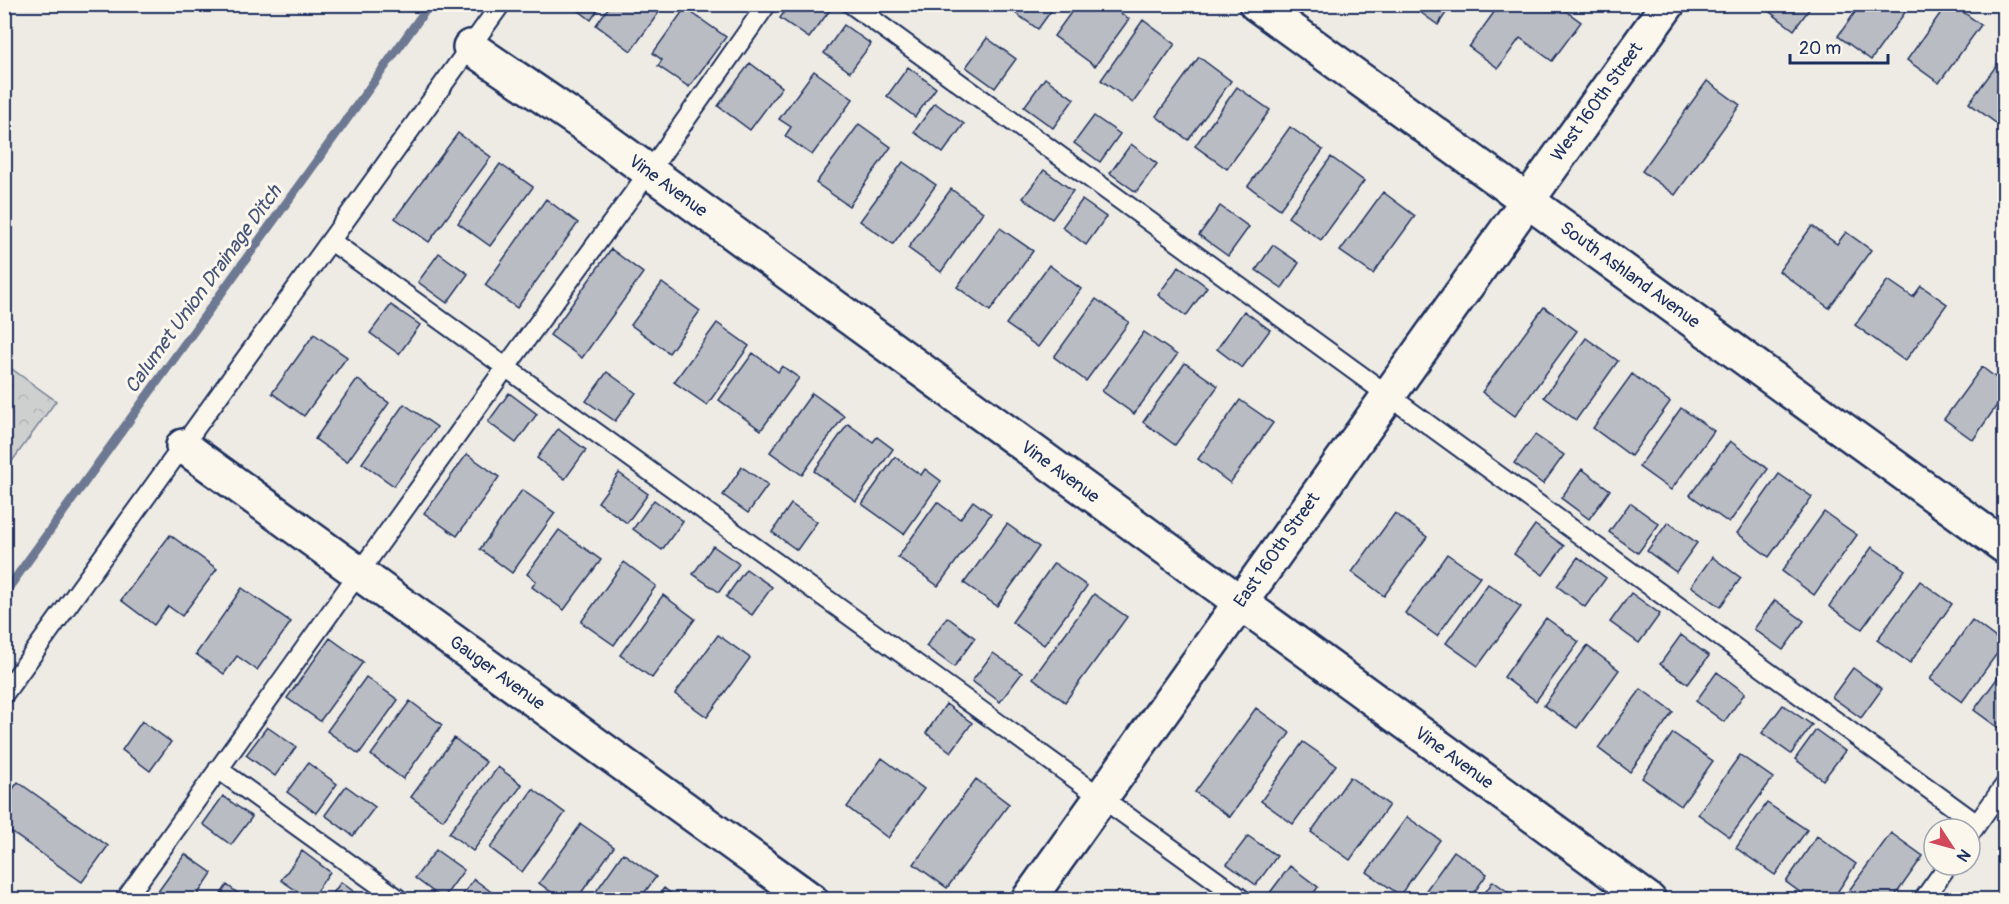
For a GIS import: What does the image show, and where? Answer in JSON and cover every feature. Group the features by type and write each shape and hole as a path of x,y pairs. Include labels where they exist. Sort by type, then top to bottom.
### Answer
{"street":[{"name":"South Ashland Avenue","path":"1256,4 2004,546"},
{"name":"West 160th Street","path":"1526,200 1668,4"},
{"name":"Vine Avenue","path":"470,47 649,172 1649,900"},
{"name":"East 160th Street","path":"1028,900 1526,200"},
{"name":"Gauger Avenue","path":"183,446 811,900"}],"lane":[{"path":"4,694 501,4"},
{"path":"125,900 506,367 649,172 767,4"},
{"path":"851,4 1388,395 1958,817"},
{"path":"331,241 1243,900"},
{"path":"218,769 400,900"},
{"path":"1982,818 2004,786"},
{"path":"1923,900 1939,877"}],"green space":[{"path":"5,364 56,401 5,471"}],"building":[{"path":"570,4 602,4 591,20"},
{"path":"611,4 665,4 631,51 596,25"},
{"path":"790,4 823,4 830,10 809,38 780,18"},
{"path":"1006,4 1056,4 1038,29 1005,6"},
{"path":"1077,4 1120,4 1124,8 1120,13 1129,19 1095,66 1054,36"},
{"path":"1409,4 1452,4 1438,25"},
{"path":"1500,4 1556,4 1581,22 1552,61 1520,38 1498,68 1469,47"},
{"path":"1759,4 1813,4 1794,30"},
{"path":"1861,4 1911,4 1871,60 1838,36"},
{"path":"1947,4 1952,4 1981,25 1939,83 1907,60"},
{"path":"685,8 726,37 689,87 658,66 662,60 653,53"},
{"path":"1143,20 1175,44 1133,103 1101,80"},
{"path":"844,25 871,44 850,72 824,53"},
{"path":"987,38 1016,59 995,88 966,67"},
{"path":"2004,55 2004,129 1969,103"},
{"path":"1199,57 1231,81 1188,140 1156,116"},
{"path":"750,63 782,87 750,130 718,106"},
{"path":"908,67 936,88 915,117 887,96"},
{"path":"814,71 853,99 812,155 785,136 791,127 779,119"},
{"path":"1045,78 1074,99 1053,128 1024,107"},
{"path":"1707,81 1740,105 1675,195 1642,171"},
{"path":"1237,87 1270,110 1227,169 1195,146"},
{"path":"935,103 964,124 943,153 914,132"},
{"path":"1094,116 1120,134 1100,162 1074,143"},
{"path":"859,124 891,147 849,206 816,183"},
{"path":"1290,127 1323,150 1280,209 1248,186"},
{"path":"458,133 491,157 429,242 395,218"},
{"path":"1131,144 1157,164 1136,192 1110,173"},
{"path":"1331,157 1364,181 1321,240 1288,217"},
{"path":"903,162 936,185 893,244 860,221"},
{"path":"500,164 533,187 490,246 458,223"},
{"path":"1044,170 1073,191 1052,219 1023,198"},
{"path":"951,189 983,212 941,272 908,248"},
{"path":"1383,192 1415,216 1373,274 1340,251"},
{"path":"546,199 578,223 517,308 485,285"},
{"path":"1082,200 1106,217 1086,245 1062,227"},
{"path":"1220,206 1249,227 1228,256 1199,235"},
{"path":"1812,226 1837,244 1846,232 1871,250 1829,308 1779,271"},
{"path":"1000,228 1033,251 990,311 957,287"},
{"path":"1273,245 1299,263 1282,288 1256,270"},
{"path":"611,249 643,273 582,358 550,335"},
{"path":"439,253 468,274 447,303 418,282"},
{"path":"1049,265 1081,289 1038,347 1006,324"},
{"path":"1179,266 1207,287 1186,316 1158,295"},
{"path":"1888,280 1913,297 1921,286 1947,304 1905,361 1855,325"},
{"path":"662,283 700,311 669,353 631,325"},
{"path":"1096,299 1129,322 1086,381 1054,357"},
{"path":"391,305 420,325 399,354 370,333"},
{"path":"1544,307 1577,331 1515,416 1482,392"},
{"path":"1244,311 1270,330 1242,368 1217,349"},
{"path":"717,323 749,346 707,405 674,382"},
{"path":"1144,332 1177,355 1134,414 1102,391"},
{"path":"314,334 347,357 304,416 272,393"},
{"path":"1586,338 1618,361 1576,420 1544,397"},
{"path":"753,353 778,372 782,366 799,378 761,430 719,400"},
{"path":"1185,363 1218,386 1175,445 1143,422"},
{"path":"1982,367 2004,384 2004,395 1973,440 1944,419"},
{"path":"607,372 636,393 615,421 586,401"},
{"path":"1632,374 1670,402 1631,456 1593,428"},
{"path":"357,379 389,403 347,462 315,439"},
{"path":"509,393 537,414 516,443 488,422"},
{"path":"812,393 844,416 802,475 770,452"},
{"path":"1240,400 1273,423 1230,483 1198,459"},
{"path":"404,404 437,427 394,486 362,463"},
{"path":"1681,408 1714,431 1671,490 1639,467"},
{"path":"848,424 873,442 877,437 893,449 856,501 814,471"},
{"path":"558,429 586,450 565,479 537,458"},
{"path":"1535,435 1564,455 1543,484 1514,463"},
{"path":"1730,441 1768,469 1729,523 1690,495"},
{"path":"467,454 499,477 457,536 424,513"},
{"path":"895,457 921,475 925,469 941,481 904,534 862,504"},
{"path":"742,467 768,485 748,513 723,495"},
{"path":"1582,469 1610,490 1589,519 1561,498"},
{"path":"619,473 648,494 627,523 598,502"},
{"path":"1779,474 1812,497 1769,557 1737,533"},
{"path":"522,490 555,513 512,573 480,549"},
{"path":"654,500 683,521 662,550 633,529"},
{"path":"973,501 991,514 938,586 898,557 937,502 960,519"},
{"path":"1630,503 1659,524 1638,553 1609,532"},
{"path":"791,504 817,522 797,550 772,532"},
{"path":"1824,512 1857,535 1814,595 1782,571"},
{"path":"1395,513 1427,537 1384,596 1352,572"},
{"path":"1668,522 1697,543 1676,572 1647,551"},
{"path":"1007,524 1039,547 997,606 964,583"},
{"path":"1535,525 1564,546 1543,575 1514,554"},
{"path":"559,530 601,560 564,610 532,587 536,581 527,574"},
{"path":"170,535 217,569 182,616 168,606 154,625 121,600"},
{"path":"713,546 739,564 719,592 693,574"},
{"path":"1872,547 1905,570 1862,629 1829,606"},
{"path":"1447,554 1480,577 1437,636 1405,613"},
{"path":"1578,557 1606,578 1585,607 1557,586"},
{"path":"1712,557 1741,578 1720,607 1691,586"},
{"path":"624,562 656,586 614,645 581,622"},
{"path":"1054,563 1087,586 1044,645 1012,622"},
{"path":"746,569 772,587 752,615 726,597"},
{"path":"1920,581 1952,604 1910,663 1877,640"},
{"path":"1488,584 1521,607 1478,666 1446,643"},
{"path":"242,588 291,622 257,670 237,656 224,674 196,654"},
{"path":"1631,593 1660,614 1639,643 1610,622"},
{"path":"1094,594 1127,617 1065,702 1033,678"},
{"path":"663,595 695,619 652,678 620,655"},
{"path":"1775,600 1804,621 1783,650 1754,629"},
{"path":"947,617 975,638 954,667 926,646"},
{"path":"1546,618 1579,642 1536,701 1504,677"},
{"path":"1972,620 2004,644 1962,702 1930,679"},
{"path":"718,635 750,658 707,717 675,694"},
{"path":"1681,635 1709,656 1688,684 1660,664"},
{"path":"330,638 363,662 320,721 287,698"},
{"path":"1587,646 1619,670 1577,728 1544,705"},
{"path":"993,653 1022,673 1000,702 972,681"},
{"path":"1853,668 1882,689 1861,718 1832,697"},
{"path":"2004,669 2004,732 1974,710"},
{"path":"1717,672 1745,693 1724,722 1696,701"},
{"path":"366,677 398,700 359,754 327,731"},
{"path":"1641,689 1673,712 1630,772 1598,748"},
{"path":"410,701 442,725 403,779 371,755"},
{"path":"946,704 972,723 951,752 926,733"},
{"path":"1783,705 1812,725 1791,754 1762,733"},
{"path":"1256,708 1290,733 1230,817 1195,792"},
{"path":"142,721 171,742 150,771 122,750"},
{"path":"267,727 296,747 275,776 246,755"},
{"path":"1816,730 1845,751 1823,780 1795,759"},
{"path":"1673,733 1713,761 1681,806 1642,778"},
{"path":"454,738 486,762 443,820 411,797"},
{"path":"1303,742 1336,765 1293,824 1261,801"},
{"path":"1740,755 1773,778 1730,837 1698,814"},
{"path":"882,758 924,789 888,838 847,807"},
{"path":"308,763 337,784 316,813 287,792"},
{"path":"498,767 522,785 473,851 449,833"},
{"path":"1350,777 1389,805 1350,860 1311,832"},
{"path":"976,779 1009,804 947,888 914,864"},
{"path":"18,782 108,846 82,882 4,827 4,801"},
{"path":"346,786 375,807 353,836 325,815"},
{"path":"533,789 565,813 522,872 490,848"},
{"path":"223,796 252,817 231,845 203,824"},
{"path":"1767,803 1807,830 1775,875 1736,848"},
{"path":"1407,817 1440,840 1400,895 1367,872"},
{"path":"581,824 614,847 576,900 562,900 539,883"},
{"path":"1891,833 1922,855 1892,900 1842,900"},
{"path":"1248,836 1277,856 1256,885 1227,864"},
{"path":"1817,836 1856,864 1832,900 1811,900 1786,882"},
{"path":"436,850 464,870 443,899 415,878"},
{"path":"302,851 330,872 310,900 281,880"},
{"path":"1454,851 1487,874 1469,900 1419,900"},
{"path":"623,853 656,877 639,900 590,900"},
{"path":"185,854 212,873 194,900 152,900"},
{"path":"1290,866 1318,887 1309,900 1276,900 1269,894"},
{"path":"474,879 502,900 459,900"},
{"path":"1493,881 1519,900 1480,900"},
{"path":"341,882 365,900 328,900"},
{"path":"227,885 247,900 217,900"},
{"path":"664,888 680,900 655,900"}],"waterway":[{"name":"Calumet Union Drainage Ditch","path":"4,594 430,4"}]}
